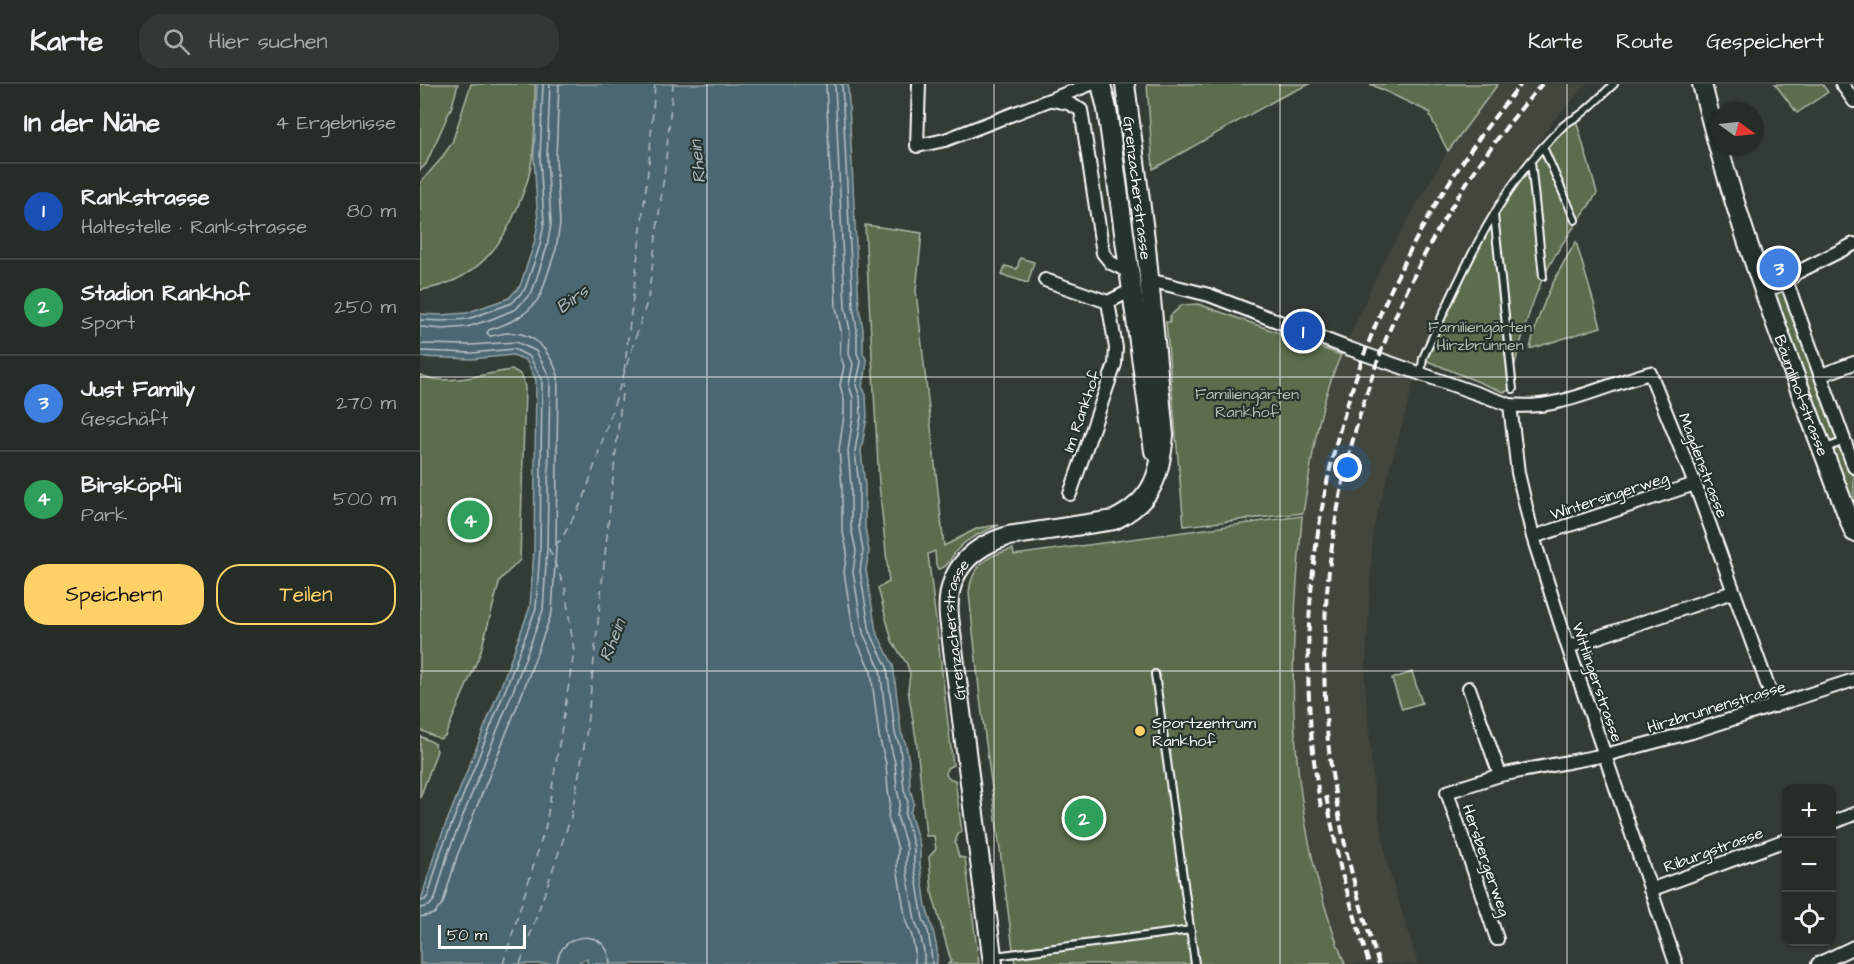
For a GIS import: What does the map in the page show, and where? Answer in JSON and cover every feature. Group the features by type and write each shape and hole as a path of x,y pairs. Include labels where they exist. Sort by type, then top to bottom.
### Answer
{"main road":[{"path":"1107,109 1109,84"},
{"name":"Grenzacherstrasse","path":"992,960 948,595 956,574 970,555 991,541 1008,536 1114,520 1139,505 1155,482 1164,435 1149,279 1125,84"},
{"name":"Bäumlihofstrasse","path":"1702,84 1723,164 1765,290 1854,532"},
{"name":"Grenzacherstrasse","path":"1094,85 1107,109 1152,437 1159,470"},
{"path":"1131,281 1149,279"}],"street":[{"path":"919,84 916,146 945,140 1094,85"},
{"path":"1842,84 1854,101"},
{"name":"Grenzacherstrasse","path":"1094,85 1081,110 1103,253 1131,281"},
{"path":"1052,100 1068,103 1081,110"},
{"path":"1765,290 1787,283 1796,273 1854,244"},
{"path":"1149,279 1209,296 1350,349 1510,405"},
{"path":"1045,280 1108,302 1131,281"},
{"name":"Bäumlihofstrasse","path":"1787,283 1854,465"},
{"name":"Im Rankhof","path":"1070,494 1115,364 1116,348 1108,302"},
{"path":"1821,375 1854,363"},
{"name":"Magdenstrasse","path":"1510,405 1549,405 1650,373 1695,484 1775,706"},
{"name":"Wittlingerstrasse","path":"1510,405 1518,473 1533,537 1676,964"},
{"name":"Wintersingerweg","path":"1533,537 1695,484"},
{"path":"1568,647 1733,592"},
{"name":"Hirzbrunnenstrasse","path":"1447,792 1500,775 1605,754 1692,732 1854,680"},
{"path":"1469,688 1500,775"},
{"name":"Hersbergerweg","path":"1447,792 1497,939"},
{"path":"1836,821 1854,814"},
{"name":"Riburgstrasse","path":"1650,890 1782,841"},
{"path":"1818,964 1854,947"}],"lane":[{"path":"1421,374 1424,358 1435,332 1469,259 1493,215 1543,147 1563,126 1581,114 1614,84"},
{"path":"1543,147 1575,220"},
{"path":"1530,162 1543,276"},
{"path":"1493,215 1513,389"},
{"path":"1823,449 1845,441"},
{"path":"1155,674 1195,964"},
{"path":"992,960 1191,930"}],"shaded area":[{"path":"1498,84 1587,84 1552,122 1474,239 1420,360 1373,529 1365,681 1373,781 1387,864 1418,964 1345,964 1332,932 1307,840 1297,754 1294,708 1294,616 1302,516 1329,381 1382,264 1448,151"}],"green space":[{"path":"420,84 458,84 452,106 426,164 420,170"},
{"path":"471,84 535,84 534,141 529,175 513,218 483,261 455,280 420,290 420,183 452,143"},
{"path":"1147,84 1310,84 1283,96 1153,169"},
{"path":"1370,84 1498,84 1448,151 1430,116 1431,113"},
{"path":"1775,84 1822,84 1828,92 1797,113"},
{"name":"Familiengärten Hirzbrunnen","path":"1576,120 1597,193 1558,251 1545,275 1526,324 1508,391 1503,392 1425,360 1470,260 1496,215 1546,146"},
{"path":"865,225 922,233 916,291 944,546 978,528 999,525 967,541 942,568 938,569 936,565 935,551 928,554 953,765 947,768 946,774 948,778 955,780 962,832 958,834 955,843 959,857 965,858 979,964 948,964 951,961 932,893 929,857 936,849 934,836 926,836 917,745 908,690 910,674 907,664 892,641 878,588 889,582 879,484"},
{"path":"1576,242 1601,327 1530,349 1548,293"},
{"path":"1020,258 1034,262 1028,283 1002,275 1005,266 1017,269"},
{"path":"1787,283 1854,467 1854,532 1765,290"},
{"name":"Familiengärten Rankhof","path":"1198,304 1341,355 1321,413 1303,513 1184,526 1166,322 1170,322 1170,316 1182,305"},
{"path":"512,370 522,377 525,388 520,560 500,580 480,654 445,736 440,739 420,730 420,375 442,380"},
{"name":"Sportzentrum Rankhof","path":"1302,516 1293,660 1296,749 1308,837 1330,923 1345,964 1015,964 980,698 969,593 970,584 977,569 988,558 1013,549 1014,555"},
{"path":"1412,672 1422,703 1402,709 1392,679"},
{"path":"420,736 434,743 437,751 420,798"}],"water":[{"path":"537,84 848,84 859,306 863,329 863,353 867,361 862,386 866,395 867,417 861,451 865,485 865,527 869,551 866,570 876,631 893,665 901,732 906,745 910,789 914,803 910,813 920,846 926,906 937,949 937,964 587,964 587,959 578,964 420,964 420,904 436,849 530,607 534,549 536,380 526,360 513,355 472,359 420,357 420,314 466,313 509,298 520,286 534,244 538,223 534,158"}],"ferry route":[{"path":"624,372 649,162 655,84"},
{"path":"503,964 546,825 574,652 565,588 549,549 561,540 584,498 648,299 673,84"},
{"path":"520,964 571,817 586,736 623,383"}],"railway":[{"path":"1321,807 1310,711 1310,614 1320,518 1341,424 1373,332 1413,244 1463,161 1521,84"},
{"path":"1379,964 1346,848 1334,790 1327,730 1324,642 1331,555 1346,469 1369,385 1401,304 1440,226 1487,152 1542,84"},
{"path":"1326,796 1341,871 1369,964"}],"place":[{"name":"Just Family","path":"1779,268"},
{"name":"Rankstrasse","path":"1303,331"},
{"name":"Birsköpfli","path":"470,520"},
{"name":"Sportzentrum Rankhof","path":"1140,731"},
{"name":"Stadion Rankhof","path":"1084,818"}],"water label":[{"name":"Rhein","path":"697,162"},
{"name":"Birs","path":"572,299"},
{"name":"Rhein","path":"612,640"}]}
